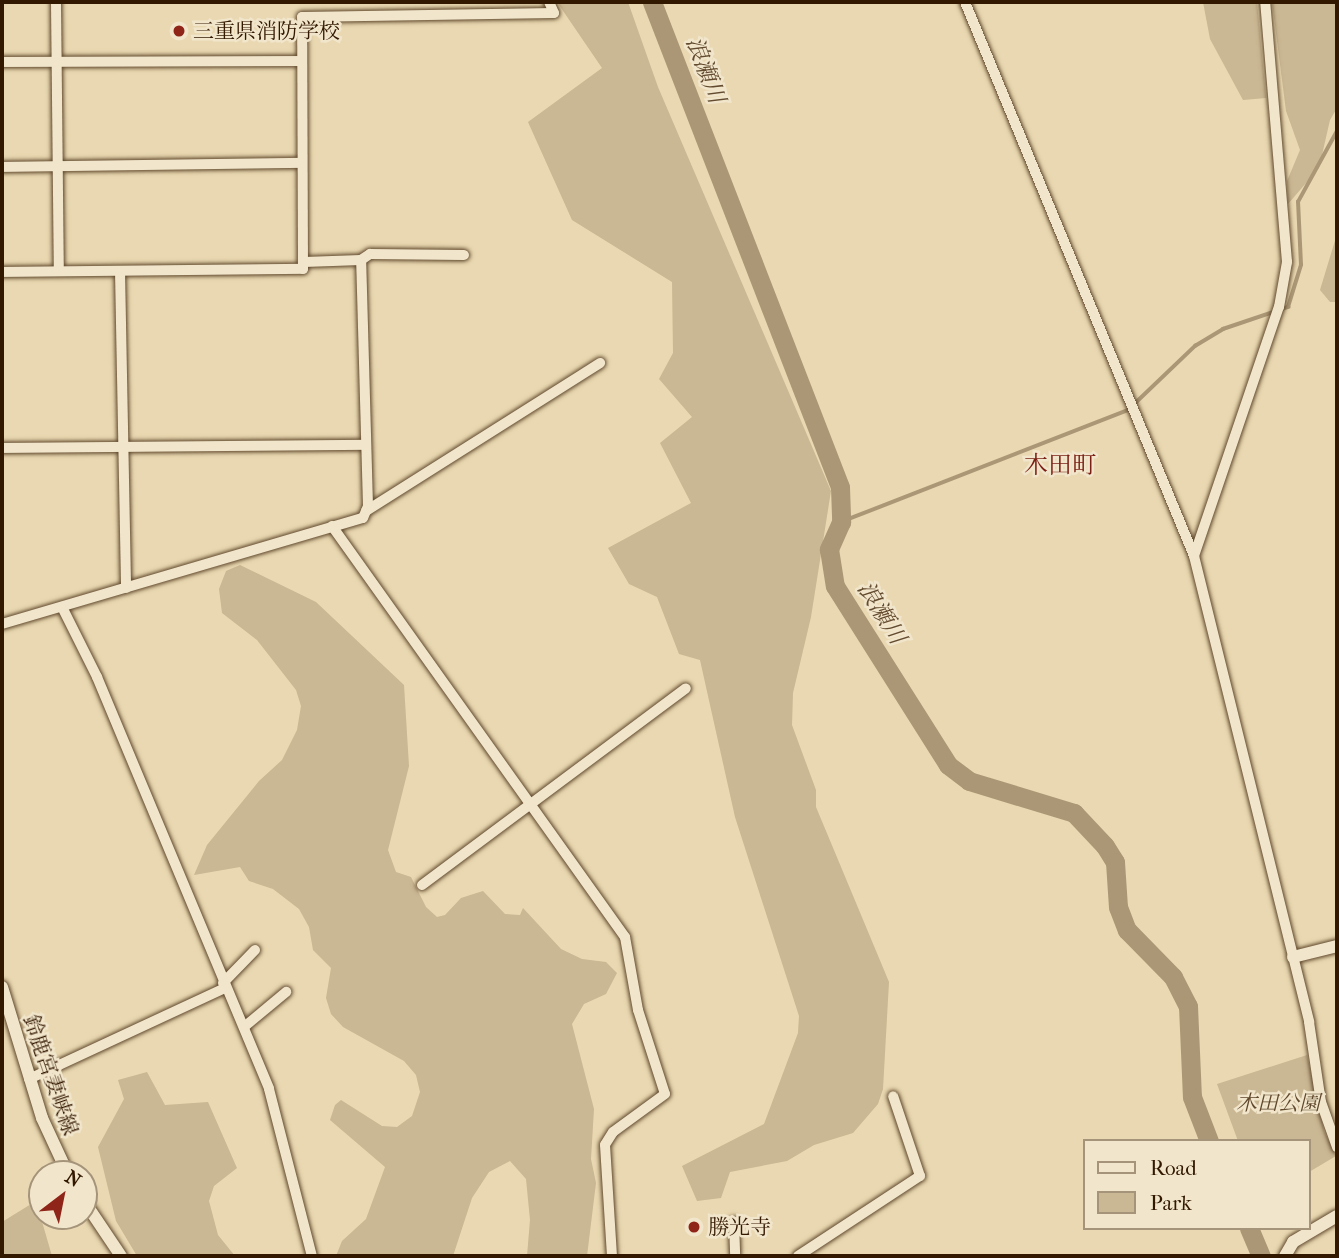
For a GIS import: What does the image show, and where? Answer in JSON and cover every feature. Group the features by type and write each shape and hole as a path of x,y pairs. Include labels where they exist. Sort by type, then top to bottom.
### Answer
{"main road":[{"path":"1293,957 1337,946"},
{"name":"鈴鹿宮妻峡線","path":"2,986 29,1079 62,1160"},
{"path":"1285,1256 1293,1242 1337,1216"},
{"path":"98,1222 121,1256"}],"street":[{"path":"56,2 59,271"},
{"path":"2,272 303,269 302,17 554,13 549,2"},
{"path":"965,2 1194,556 1293,957 1321,1102 1337,1147"},
{"path":"1194,556 1279,307 1287,248 1276,161 1272,47 1265,2"},
{"path":"2,62 302,61"},
{"path":"2,167 302,163"},
{"path":"304,262 361,260 370,254 464,255"},
{"path":"2,624 363,518 366,511 366,445 361,260"},
{"path":"120,271 126,588"},
{"path":"366,511 600,363"},
{"path":"2,448 366,445"},
{"path":"332,526 625,937 638,1010 665,1094 613,1132 605,1145 612,1256"},
{"path":"62,607 97,677 269,1089 312,1256"},
{"path":"422,885 686,688"},
{"path":"29,1079 224,985 255,950"},
{"path":"244,1027 286,992"},
{"path":"799,1256 919,1176 893,1096"},
{"path":"734,1222 735,1256"}],"green space":[{"path":"557,2 628,2 658,87 831,491 811,617 793,693 792,725 816,790 816,807 889,982 883,1089 878,1104 853,1133 814,1145 787,1161 730,1172 721,1198 697,1201 682,1166 764,1124 798,1033 799,1016 735,817 700,660 679,654 657,597 629,584 608,548 691,503 660,443 692,417 659,379 673,353 672,282 572,220 528,122 602,68"},
{"path":"1203,2 1257,2 1266,98 1243,100 1210,39"},
{"path":"1272,2 1337,2 1337,108 1330,120 1319,168 1288,204 1287,181 1300,150 1286,111"},
{"path":"1337,234 1337,302 1330,302 1320,290"},
{"path":"240,565 316,602 404,685 409,766 388,850 396,872 411,877 426,907 437,917 445,915 461,898 483,891 505,914 520,915 523,908 561,949 582,959 606,962 617,973 606,994 584,1004 572,1024 594,1109 591,1159 596,1183 587,1256 527,1256 530,1220 526,1179 510,1161 489,1172 472,1198 453,1256 336,1256 342,1241 366,1219 385,1167 330,1120 335,1105 341,1100 382,1126 397,1127 412,1116 420,1092 416,1075 404,1061 343,1027 331,1014 326,998 331,968 313,950 309,927 299,909 273,889 249,881 240,867 194,875 207,845 259,781 282,760 297,730 301,706 296,690 257,640 222,613 219,589 226,571"},
{"name":"木田公園","path":"1307,1055 1324,1131 1336,1156 1311,1171 1311,1139 1237,1139 1217,1084"},
{"path":"147,1072 165,1105 208,1102 237,1168 214,1186 209,1201 218,1235 235,1256 137,1256 116,1221 98,1147 124,1099 118,1080"},
{"path":"28,1206 28,1230 44,1230 52,1256 2,1256 2,1222"}],"waterway":[{"name":"浪瀬川","path":"652,2 840,487 841,522 829,549 835,586 948,765 969,781 1074,813 1105,846 1115,862 1118,907 1127,930 1173,977 1188,1006 1192,1097 1208,1139"},
{"path":"841,522 1128,410 1195,346 1223,329 1288,307 1301,265 1298,202 1337,131"},
{"name":"浪瀬川","path":"1250,1230 1261,1256"}],"place":[{"name":"三重県消防学校","path":"179,31"},
{"name":"勝光寺","path":"694,1227"}],"district":[{"name":"木田町","path":"1060,466"}]}
